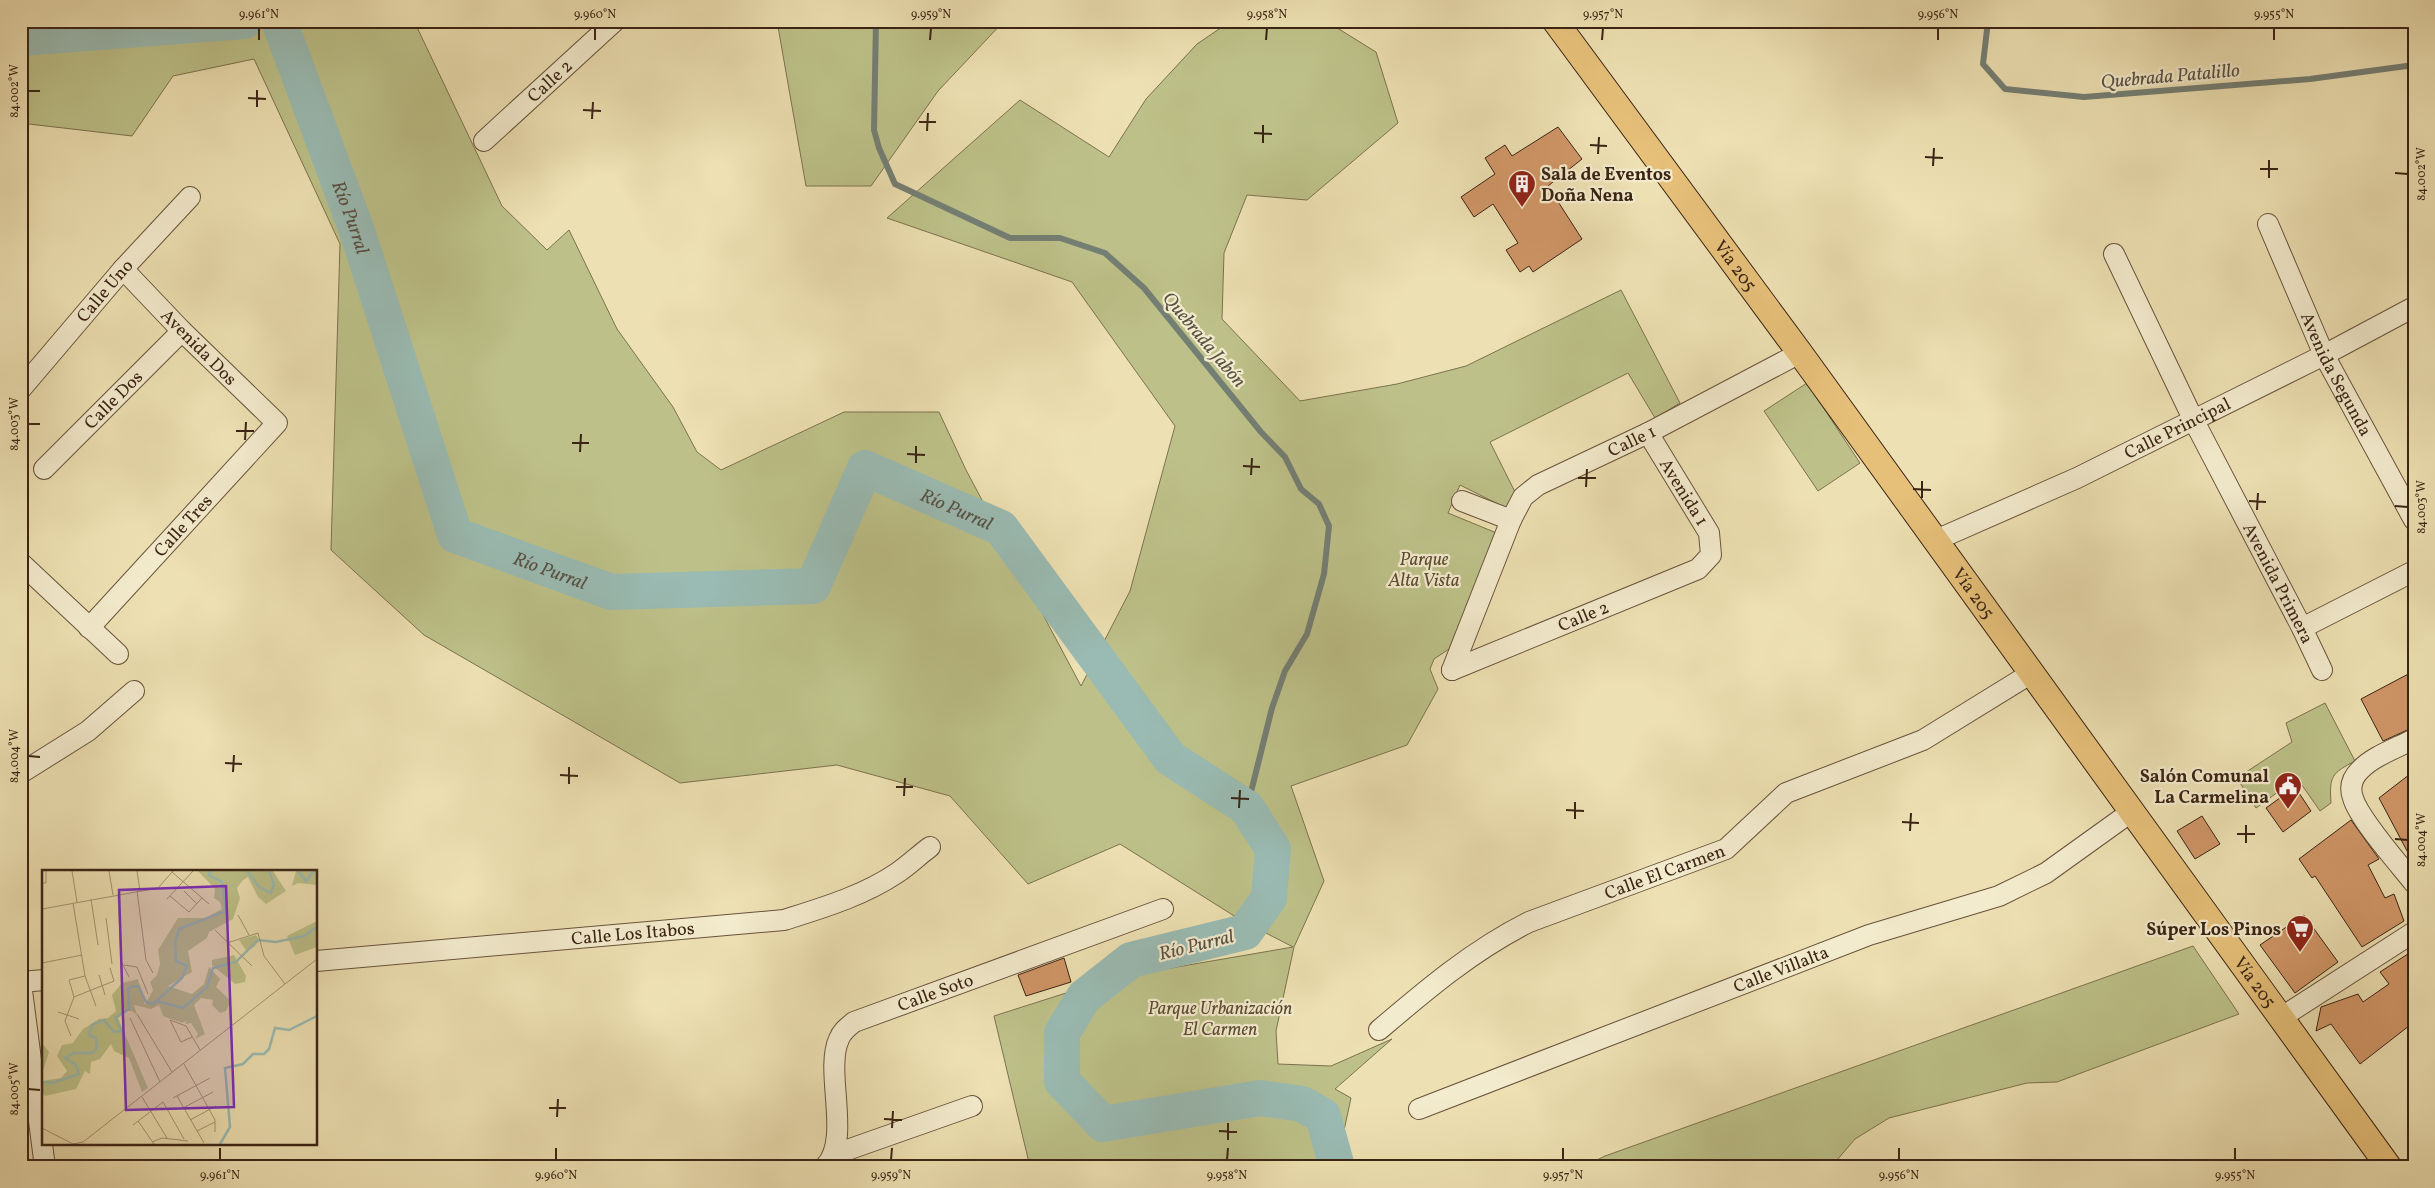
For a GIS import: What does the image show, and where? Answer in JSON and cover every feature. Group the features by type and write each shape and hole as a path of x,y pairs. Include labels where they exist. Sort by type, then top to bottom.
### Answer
{"main road":[{"name":"Vía 205","path":"1555,21 1800,353 1936,540 2030,674 2282,1017 2389,1167"}],"street":[{"name":"Calle 2","path":"484,141 615,21"},
{"name":"Calle Uno","path":"21,389 123,269 190,197"},
{"name":"Avenida Segunda","path":"2268,224 2324,355 2414,520"},
{"name":"Avenida Primera","path":"2114,254 2194,421 2322,670"},
{"name":"Avenida Dos","path":"123,269 182,331 277,423"},
{"name":"Calle Principal","path":"1936,540 2077,478 2194,421 2414,307"},
{"name":"Calle Dos","path":"44,469 182,331"},
{"name":"Calle 1","path":"1452,670 1511,520 1523,497 1538,485 1648,433 1800,353"},
{"name":"Calle Tres","path":"89,628 277,423"},
{"name":"Avenida 1","path":"1648,433 1709,532 1711,555"},
{"path":"1462,501 1511,520"},
{"name":"Calle 2","path":"1452,670 1698,569 1711,555"},
{"path":"21,563 118,654"},
{"path":"2302,628 2414,570"},
{"name":"Calle El Carmen","path":"1379,1030 1441,978 1502,936 1529,922 1726,849 1786,793 1923,740 2030,674"},
{"path":"21,773 88,731 134,691"},
{"path":"2414,739 2367,764 2353,779 2351,787 2355,804 2414,883"},
{"name":"Calle Villalta","path":"1419,1109 1869,935 1999,896 2046,873 2131,812"},
{"name":"Calle Los Itabos","path":"318,961 784,920 828,907 867,889 897,873 930,847"},
{"name":"Calle Soto","path":"829,1161 836,1136 838,1041 843,1031 854,1022 1163,909"},
{"path":"2282,1017 2414,932"},
{"path":"42,980 21,982 42,1144"},
{"path":"829,1161 972,1106"},
{"path":"42,1146 45,1167"}],"green space":[{"path":"21,21 414,21 502,206 547,250 569,230 617,329 673,407 697,452 721,470 844,412 939,412 966,470 1081,686 1130,591 1175,426 1072,282 887,218 1020,100 1109,157 1146,99 1197,44 1231,21 1326,21 1376,52 1398,123 1307,200 1247,195 1224,253 1222,319 1300,401 1397,384 1466,366 1621,290 1680,403 1655,418 1628,373 1490,442 1517,496 1508,509 1460,485 1448,513 1499,534 1449,649 1434,659 1430,669 1438,689 1407,745 1291,786 1324,881 1294,947 1276,1031 1278,1064 1331,1066 1392,1039 1335,1089 1351,1098 1337,1163 1340,1167 1030,1167 994,1016 1113,978 1293,947 1239,919 1120,844 1028,884 950,796 837,765 680,783 424,635 331,550 340,244 254,59 173,76 132,136 29,124 21,131"},
{"path":"777,21 1004,21 938,91 871,186 806,186"},
{"path":"1807,383 1860,463 1818,491 1764,411"},
{"path":"2325,703 2355,761 2341,769 2334,776 2331,787 2331,803 2320,811 2297,778 2256,808 2237,778 2292,742 2286,723"},
{"path":"2193,946 2239,1014 2057,1082 2027,1083 1889,1118 1855,1139 1831,1167 1583,1167 1605,1156"}],"building":[{"name":"Sala de Eventos Doña Nena","path":"1558,127 1582,159 1548,186 1582,239 1533,272 1529,266 1520,272 1506,250 1518,243 1493,204 1474,217 1461,197 1495,174 1485,158 1505,145 1512,156"},
{"path":"2414,671 2414,727 2383,741 2361,699"},
{"path":"2414,771 2414,864 2379,798"},
{"name":"Salón Comunal La Carmelina","path":"2295,787 2311,811 2283,832 2266,808"},
{"path":"2202,816 2220,844 2195,859 2177,831"},
{"path":"2351,820 2379,859 2368,865 2385,898 2394,894 2404,921 2362,947 2315,876 2312,878 2299,859"},
{"name":"Súper Los Pinos","path":"2304,915 2338,962 2295,993 2260,945"},
{"path":"2414,950 2414,1022 2360,1064 2331,1024 2316,1031 2321,1007 2358,994 2363,1002 2389,984 2380,972"},
{"path":"1064,958 1071,982 1026,996 1018,975"}],"waterway":[{"name":"Río Purral","path":"21,38 245,21"},
{"name":"Río Purral","path":"279,21 357,231 455,535 611,592 813,586 865,468 1001,528 1170,758 1247,808 1273,849 1269,898 1245,932 1131,960 1084,997 1062,1033 1062,1081 1103,1124 1260,1098 1302,1104 1323,1116 1337,1167"},
{"name":"Quebrada Jabón","path":"876,21 874,130 879,148 895,184 1010,238 1060,238 1105,253 1144,288 1261,432 1285,457 1301,489 1319,504 1329,526 1324,574 1307,634 1285,671 1272,708 1247,808"},
{"name":"Quebrada Patalillo","path":"1988,21 1983,64 2005,89 2084,97 2310,79 2414,65"}],"place":[{"name":"Sala de Eventos Doña Nena","path":"1522,208"},
{"name":"Salón Comunal La Carmelina","path":"2288,810"},
{"name":"Súper Los Pinos","path":"2300,953"}],"park label":[{"name":"Parque Alta Vista","path":"1424,569"},
{"name":"Parque Urbanización El Carmen","path":"1220,1018"}]}
